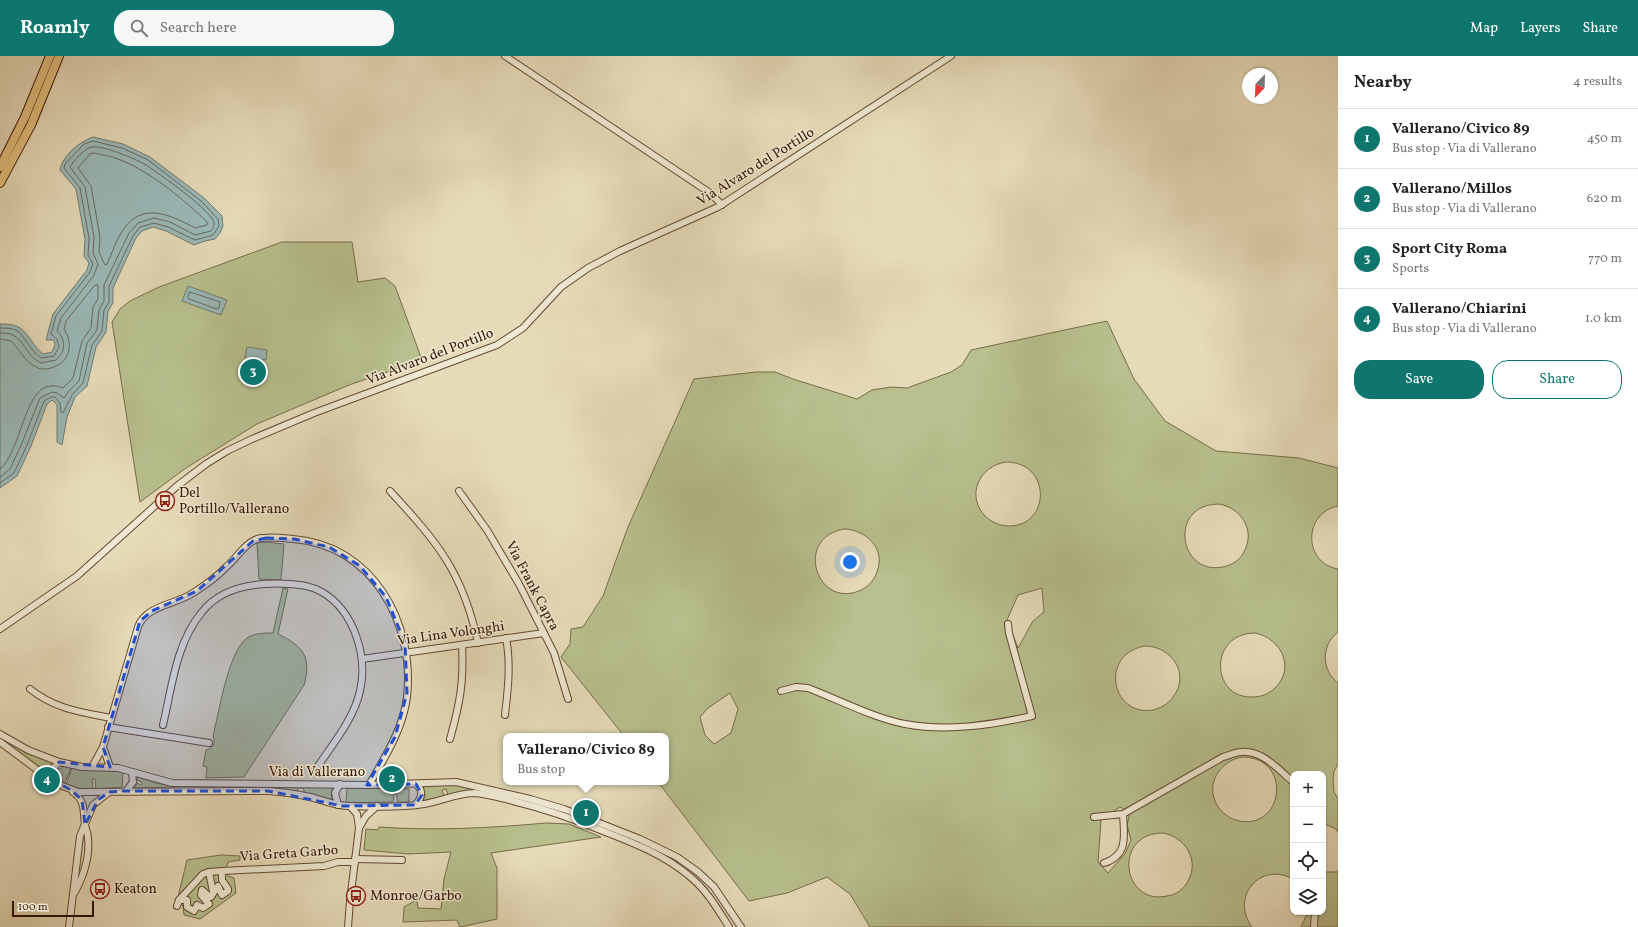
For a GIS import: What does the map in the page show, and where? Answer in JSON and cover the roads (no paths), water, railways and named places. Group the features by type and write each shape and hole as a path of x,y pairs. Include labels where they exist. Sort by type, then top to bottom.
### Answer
{"main road":[{"path":"0,167 25,118 50,56"},
{"path":"0,183 31,125 59,56"}],"street":[{"path":"505,56 710,193 722,205"},
{"name":"Via Alvaro del Portillo","path":"0,629 77,576 177,486 223,453 314,413 489,349 504,341 523,328 561,287 588,268 620,251 699,217 722,205 951,56"},
{"path":"390,491 430,535 450,565 466,599 478,642"},
{"name":"Via Frank Capra","path":"459,491 479,518 503,556 544,633 556,659 568,699"},
{"path":"92,767 103,747 138,626 143,617 152,611 192,594 223,571 251,543 261,538 294,539 318,543 339,551 352,560 373,579 386,597 400,625 406,653 408,687 404,713 391,747 369,785"},
{"path":"163,725 180,654 189,631 200,614 208,606 221,596 241,587 255,584 278,583 308,586 323,592 337,605 351,626 358,640 362,659 361,686 356,704 350,717 316,769"},
{"path":"781,691 796,687 808,688 883,718 904,724 924,727 986,726 1032,716 1009,633 1008,624"},
{"name":"Via Lina Volonghi","path":"362,659 544,633"},
{"path":"505,715 509,674 506,638"},
{"path":"450,739 462,690 462,645"},
{"path":"30,689 42,699 59,706 111,718"},
{"path":"108,727 209,743"},
{"name":"Via di Vallerano","path":"0,734 28,750 59,762 76,766 110,767 177,784 369,785 444,782 460,783 526,797 564,809 654,845 685,863 710,884 723,899 741,927"},
{"name":"Via di Vallerano","path":"0,742 52,780 71,790 85,792 126,790 275,791 305,796 338,805 350,806 415,805 475,793 511,800 564,815 646,848 672,863 690,876 706,892 729,927"},
{"path":"103,747 110,767"},
{"path":"1094,817 1123,814 1223,757 1241,752 1254,753 1264,757 1290,779"},
{"path":"52,780 53,769 59,762"},
{"path":"126,790 132,782 132,772"},
{"path":"338,805 335,793 340,784"},
{"path":"415,805 420,800 422,795 421,790 416,784"},
{"path":"71,790 83,802 85,825 88,837 88,853 83,875 74,893"},
{"path":"69,927 80,841 93,805 109,792"},
{"path":"350,806 357,814 360,828"},
{"path":"348,927 360,828 366,816 378,806"},
{"path":"1104,863 1117,857 1125,841 1123,814"},
{"name":"Via Greta Garbo","path":"209,872 324,866 338,862 355,860 402,860"},
{"path":"213,892 209,872 202,874 178,903 187,900 187,907 192,911 197,905 203,908 209,904 201,895 202,890 210,897 218,886 222,895 228,891 227,886 222,880 224,871"},
{"path":"1314,927 1315,915"}],"water":[{"path":"93,137 123,144 150,157 204,198 222,216 223,226 215,239 194,245 166,231 153,227 142,231 136,238 113,288 113,303 108,311 106,332 96,347 87,386 75,397 67,417 62,445 57,442 57,405 52,400 47,404 31,446 17,476 0,488 0,324 12,325 20,328 43,354 52,352 55,345 54,340 46,340 53,314 87,270 89,263 84,256 85,239 76,189 60,170 64,159 72,150 82,142"},
{"path":"188,286 227,300 221,315 182,301"},
{"path":"247,347 267,350 266,360 245,358"}],"place":[{"name":"Sport City Roma","path":"253,372"},
{"name":"Del Portillo/Vallerano","path":"165,501"},
{"name":"Vallerano/Millos","path":"392,779"},
{"name":"Vallerano/Chiarini","path":"47,780"},
{"name":"Vallerano/Civico 89","path":"586,813"},
{"name":"Keaton","path":"100,889"},
{"name":"Monroe/Garbo","path":"356,896"}]}
